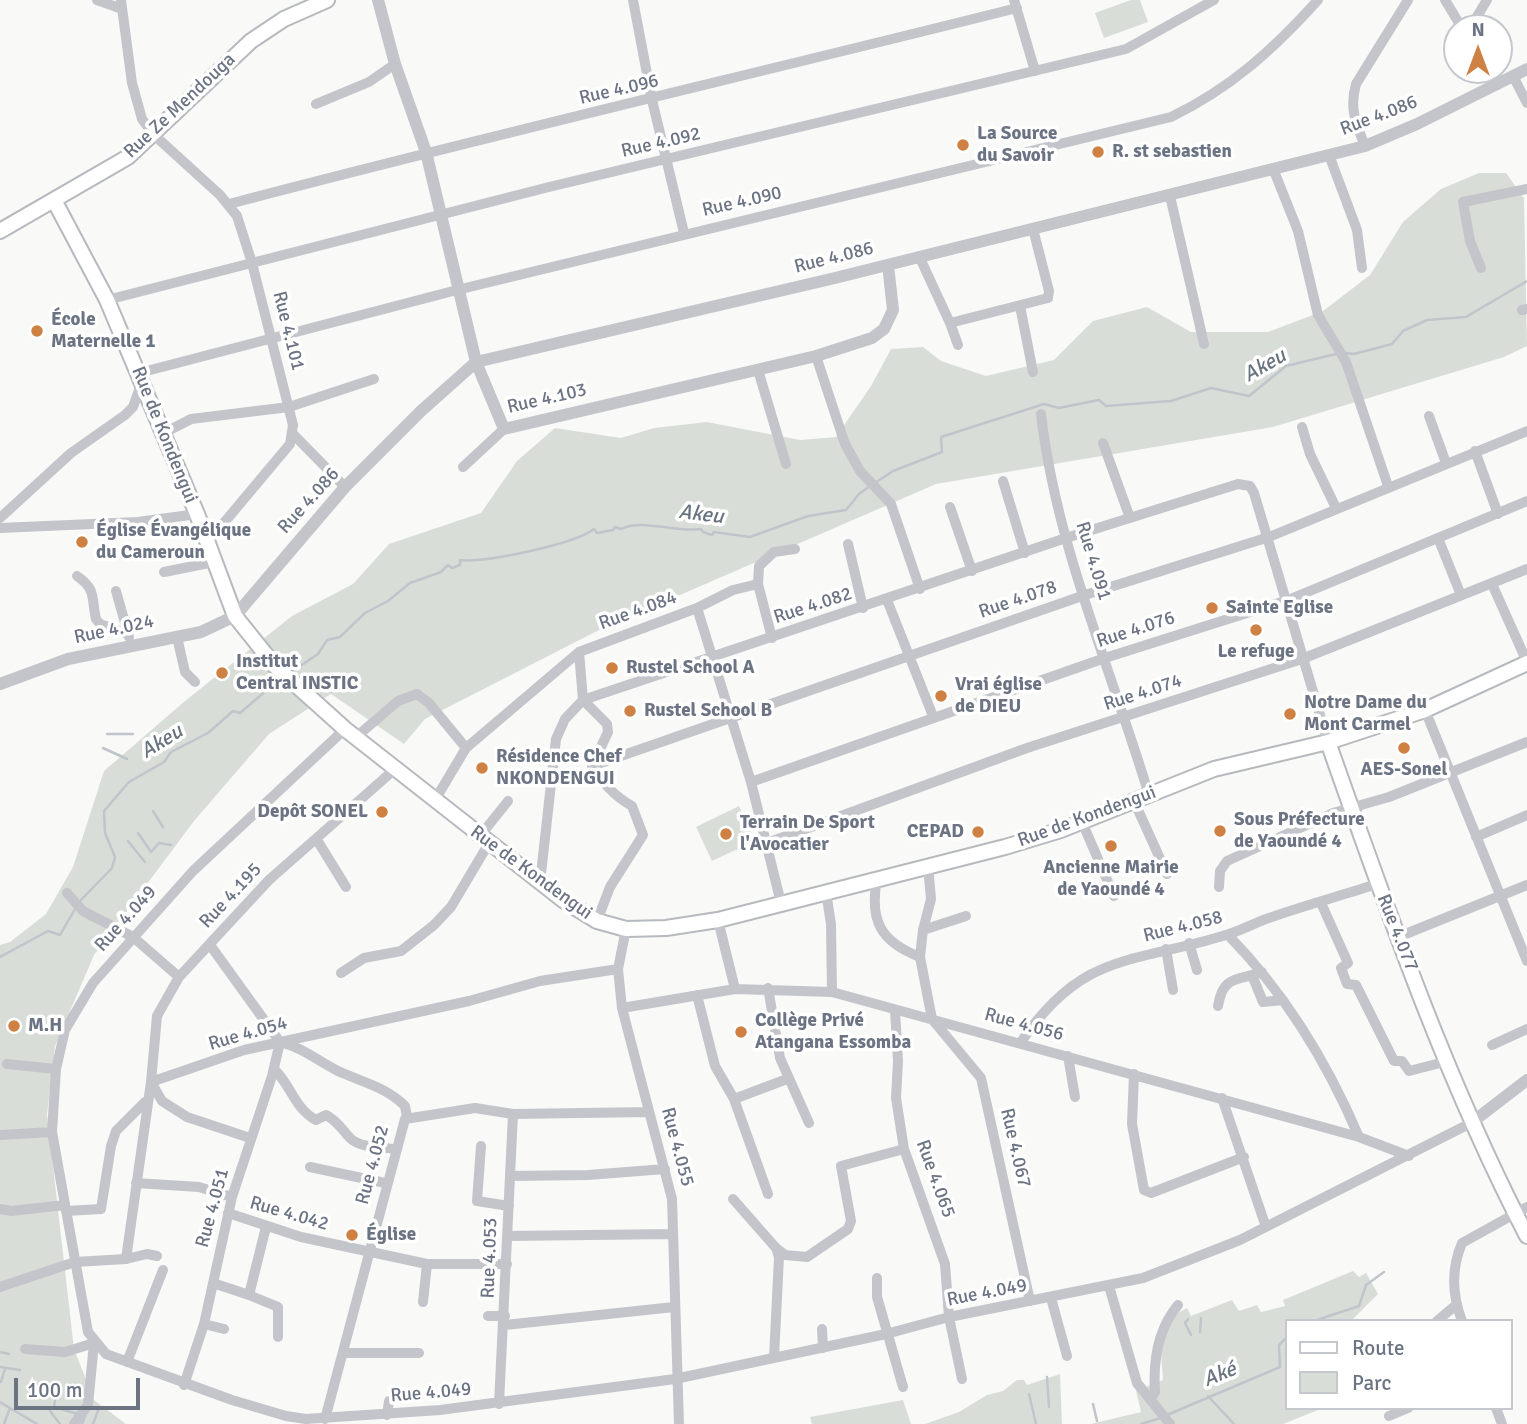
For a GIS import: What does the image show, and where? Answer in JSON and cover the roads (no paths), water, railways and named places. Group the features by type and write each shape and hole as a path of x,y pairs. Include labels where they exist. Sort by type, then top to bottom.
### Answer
{"main road":[{"name":"Rue Ze Mendouga","path":"0,231 55,202 128,157 230,57 284,19 305,0"},
{"name":"Rue Ze Mendouga","path":"284,19 327,0"},
{"name":"Rue de Kondengui","path":"55,202 107,300 141,377 235,616 275,666 351,733 540,883 597,921 626,929 666,928 718,920 1005,847 1082,822 1214,769 1328,743 1425,710 1527,663"},
{"name":"Rue 4.077","path":"1328,743 1377,884 1471,1123 1521,1210 1527,1236"}],"street":[{"path":"97,0 121,4"},
{"name":"Rue 4.103","path":"378,0 395,64 426,152 439,217 476,362 504,429 817,356 872,338 884,329 893,310 888,265"},
{"path":"633,0 652,100 684,233"},
{"name":"Rue 4.092","path":"107,300 666,160 1126,49 1214,0"},
{"name":"Rue 4.090","path":"141,377 271,337 457,290 1171,117 1206,100 1238,78 1282,41 1318,0"},
{"path":"1365,146 1352,110 1352,98 1356,85 1408,0"},
{"name":"Rue 4.101","path":"121,4 136,104 153,134 229,204 237,216 252,263 289,407 293,434"},
{"path":"1016,4 1035,71"},
{"name":"Rue 4.096","path":"229,204 426,152 652,100 1016,4"},
{"path":"316,104 369,82 395,64"},
{"name":"Rue 4.086","path":"1513,76 1527,69"},
{"path":"1513,76 1527,103"},
{"name":"Rue 4.086","path":"235,616 345,488 421,411 476,362 1274,171 1365,146 1497,85"},
{"path":"1329,155 1357,230 1362,268"},
{"path":"1274,171 1298,231 1312,299 1330,338 1346,362 1388,486"},
{"path":"1481,268 1470,241 1463,202 1527,189"},
{"path":"1170,196 1204,344"},
{"path":"950,323 1044,301 1049,295 1033,229"},
{"path":"919,256 958,345"},
{"path":"1020,306 1033,372"},
{"path":"817,356 845,444 860,471 891,504 920,589"},
{"path":"758,370 786,464"},
{"path":"0,518 71,453 125,415 133,407 141,377"},
{"path":"162,434 191,419 289,407 374,379"},
{"name":"Rue 4.091","path":"1041,414 1049,472 1066,538 1149,795"},
{"path":"1429,416 1446,463"},
{"path":"1302,427 1310,454 1336,508"},
{"path":"463,467 504,429"},
{"name":"Rue 4.078","path":"592,766 1085,595 1269,537 1527,431"},
{"path":"207,543 290,444 293,434 345,488"},
{"path":"1103,443 1130,518"},
{"path":"1475,451 1498,514"},
{"path":"1003,481 1025,553"},
{"name":"Rue 4.082","path":"583,700 712,659 1066,538 1238,484 1250,486 1254,492 1269,537"},
{"name":"Rue 4.076","path":"751,782 933,716 1287,600 1527,501"},
{"path":"950,507 972,571"},
{"path":"0,528 138,522 197,514"},
{"path":"1269,537 1328,743"},
{"path":"1438,537 1461,595"},
{"path":"848,544 863,608"},
{"path":"772,638 757,574 764,560 774,552 795,549"},
{"path":"164,572 214,562"},
{"name":"Rue 4.074","path":"767,843 1027,748 1302,659 1527,569"},
{"path":"77,576 90,585 95,596 96,619 100,624 130,639"},
{"path":"697,608 733,590 758,584"},
{"path":"1492,584 1527,663"},
{"path":"116,591 130,639"},
{"path":"887,600 933,716"},
{"name":"Rue 4.084","path":"435,800 466,748 579,652 697,608 751,782 781,903"},
{"name":"Rue 4.024","path":"0,684 130,639 177,637 201,632 235,616"},
{"path":"177,637 185,672 195,682"},
{"path":"579,652 583,700 607,724 608,732 592,766 601,781 632,806 643,835 610,887 597,921"},
{"name":"Rue 4.049","path":"466,748 429,703 417,694 398,701 351,733 194,871 93,983 73,1015 60,1044 52,1132 84,1320 94,1343 106,1354 184,1385 286,1420 387,1415 499,1404 675,1379 886,1334 949,1317 1109,1286 1161,1272 1265,1227 1471,1123"},
{"path":"540,883 556,739 565,719 583,700"},
{"path":"1425,710 1526,957"},
{"path":"1219,887 1220,871 1227,861 1334,813 1450,774 1527,742"},
{"name":"Rue 4.195","path":"151,1082 157,1016 179,977 280,869 395,769"},
{"path":"341,973 364,958 401,951 434,925 451,907 484,839 508,801"},
{"path":"1134,801 1167,874"},
{"path":"1476,837 1527,815"},
{"path":"1082,822 1114,896"},
{"path":"317,839 346,887"},
{"path":"928,866 931,899 920,957 932,1019"},
{"path":"877,879 873,898 881,932 887,940 920,957"},
{"name":"Rue 4.058","path":"1021,1042 1048,1004 1087,975 1119,961 1228,935 1377,884"},
{"path":"1398,937 1527,885"},
{"path":"826,892 831,924 832,992"},
{"path":"67,893 83,911 133,937 179,977"},
{"path":"1321,902 1348,963 1341,968 1347,984 1356,985 1394,1061 1402,1061 1409,1072 1448,1061"},
{"path":"923,930 966,916"},
{"path":"718,920 735,989"},
{"path":"618,969 626,929"},
{"path":"1228,935 1257,974 1283,1000 1338,1087 1359,1137"},
{"path":"1189,943 1197,970"},
{"path":"210,945 280,1042 295,1045 339,1071 386,1090 405,1106 407,1117"},
{"path":"1166,948 1173,990"},
{"name":"Rue 4.055","path":"618,969 622,1008 672,1199 678,1424"},
{"name":"Rue 4.054","path":"151,1082 244,1050 469,1001 540,981 618,969"},
{"path":"1257,974 1263,1002 1283,1000"},
{"path":"1218,1006 1222,988 1227,983 1257,974"},
{"path":"768,988 774,1028 787,1079 809,1124"},
{"name":"Rue 4.056","path":"622,1008 735,989 832,992 1222,1098 1359,1137 1409,1156"},
{"path":"698,995 715,1066 734,1099 768,1194"},
{"name":"Rue 4.065","path":"895,1010 898,1061 896,1098 904,1149 945,1264 949,1317 962,1380"},
{"name":"Rue 4.067","path":"932,1019 981,1078 1030,1301"},
{"path":"1492,1045 1527,1029"},
{"name":"Rue 4.051","path":"184,1385 204,1324 232,1197 274,1069 280,1042"},
{"path":"1068,1056 1075,1097"},
{"path":"6,1064 56,1069"},
{"path":"274,1069 286,1081 303,1113 316,1120 326,1115 337,1121 350,1138 359,1143 394,1149"},
{"path":"1134,1074 1132,1124 1144,1190 1151,1193 1244,1157"},
{"path":"734,1099 787,1079"},
{"path":"1471,1123 1527,1080"},
{"path":"126,1258 145,1102 151,1082"},
{"path":"151,1082 162,1101 187,1117 250,1138"},
{"path":"1222,1098 1244,1157 1265,1227"},
{"path":"0,1209 101,1209 116,1131 145,1102"},
{"name":"Rue 4.052","path":"325,1419 394,1149 402,1122 407,1117 475,1108 513,1114 649,1112"},
{"name":"Rue 4.053","path":"499,1404 513,1114"},
{"path":"0,1135 52,1132"},
{"path":"481,1146 477,1200 485,1204 509,1206"},
{"path":"733,1199 776,1248 785,1255 807,1257 827,1246 848,1229 851,1221 841,1166 904,1149"},
{"path":"310,1167 385,1183"},
{"path":"510,1176 589,1175 664,1169"},
{"path":"135,1183 199,1187 232,1197"},
{"path":"1461,1319 1456,1305 1455,1267 1463,1240 1521,1210"},
{"name":"Rue 4.042","path":"228,1213 266,1227 367,1253 427,1264 507,1264"},
{"path":"249,1295 266,1227"},
{"path":"508,1236 673,1234"},
{"path":"774,1358 779,1257 776,1248"},
{"path":"0,1286 75,1262 147,1254 157,1256"},
{"path":"423,1302 427,1264"},
{"path":"127,1362 163,1270"},
{"path":"877,1278 877,1297 903,1387"},
{"path":"213,1283 278,1307 278,1337"},
{"path":"1109,1286 1137,1383 1170,1424"},
{"path":"1051,1298 1067,1356"},
{"path":"1150,1399 1155,1392 1154,1375 1163,1324 1178,1305"},
{"path":"1439,1319 1456,1305"},
{"path":"488,1316 505,1320 674,1307"},
{"path":"204,1324 224,1329"},
{"path":"822,1329 823,1348"},
{"path":"25,1349 65,1352 94,1343 88,1405 74,1424"},
{"path":"344,1353 419,1353"},
{"path":"387,1415 389,1401"}],"waterway":[{"name":"Akeu","path":"1346,353 1354,354 1392,344 1403,331 1427,320 1466,317 1527,281"},
{"name":"Akeu","path":"875,483 893,471 942,452 941,437 1044,404 1059,408 1099,400 1106,406 1171,401 1211,388 1249,396 1286,366 1336,354"},
{"name":"Akeu","path":"290,673 318,654 327,640 340,637 365,613 388,601 410,583 441,572 448,565 452,568 460,565 460,560 489,559 569,541 594,529 597,533 613,530 615,527 621,529 638,525 701,529 712,535 714,532 750,537 808,516 846,510 859,494 870,486"},
{"name":"Akeu","path":"78,903 112,868 115,857 105,833 104,811 129,782 164,762 171,752 208,733 233,711 240,713 281,678"},
{"path":"107,734 133,734"},
{"path":"103,748 127,759"},
{"path":"153,811 163,827"},
{"path":"138,833 151,852 159,843 171,845"},
{"path":"128,841 145,862"},
{"name":"Akeu","path":"0,957 48,931 60,935 75,909"},
{"name":"Aké","path":"1320,1319 1359,1306 1366,1285 1384,1272"},
{"path":"1200,1332 1201,1318"},
{"path":"1188,1319 1185,1323 1191,1335"},
{"name":"Aké","path":"1167,1415 1280,1367 1279,1345 1286,1338"},
{"path":"0,1352 9,1354"},
{"path":"0,1367 20,1370"},
{"path":"1,1382 5,1369"},
{"path":"1047,1377 1049,1407"},
{"path":"58,1382 54,1407 78,1414"},
{"path":"1029,1394 1036,1424"},
{"path":"1208,1396 1234,1424"},
{"name":"Aké","path":"0,1402 37,1424"},
{"path":"1093,1404 1097,1421"},
{"path":"4,1424 10,1408"},
{"path":"93,1424 99,1408"},
{"path":"50,1411 60,1424"},
{"path":"82,1424 85,1416"},
{"name":"Aké","path":"1141,1424 1161,1418"}],"place":[{"name":"La Source du Savoir","path":"963,145"},
{"name":"R. st sebastien","path":"1098,152"},
{"name":"École Maternelle 1","path":"37,331"},
{"name":"Église Évangélique du Cameroun","path":"82,542"},
{"name":"Sainte Eglise","path":"1212,608"},
{"name":"Le refuge","path":"1256,630"},
{"name":"Rustel School A","path":"612,668"},
{"name":"Institut Central INSTIC","path":"222,673"},
{"name":"Vrai église de DIEU","path":"941,696"},
{"name":"Rustel School B","path":"630,711"},
{"name":"Notre Dame du Mont Carmel","path":"1290,714"},
{"name":"AES-Sonel","path":"1404,748"},
{"name":"Résidence Chef NKONDENGUI","path":"482,768"},
{"name":"Depôt SONEL","path":"382,812"},
{"name":"Sous Préfecture de Yaoundé 4","path":"1220,831"},
{"name":"CEPAD","path":"978,832"},
{"name":"Terrain De Sport l'Avocatier","path":"726,834"},
{"name":"Ancienne Mairie de Yaoundé 4","path":"1111,846"},
{"name":"M.H","path":"14,1026"},
{"name":"Collège Privé Atangana Essomba","path":"741,1032"},
{"name":"Église","path":"352,1235"}]}
